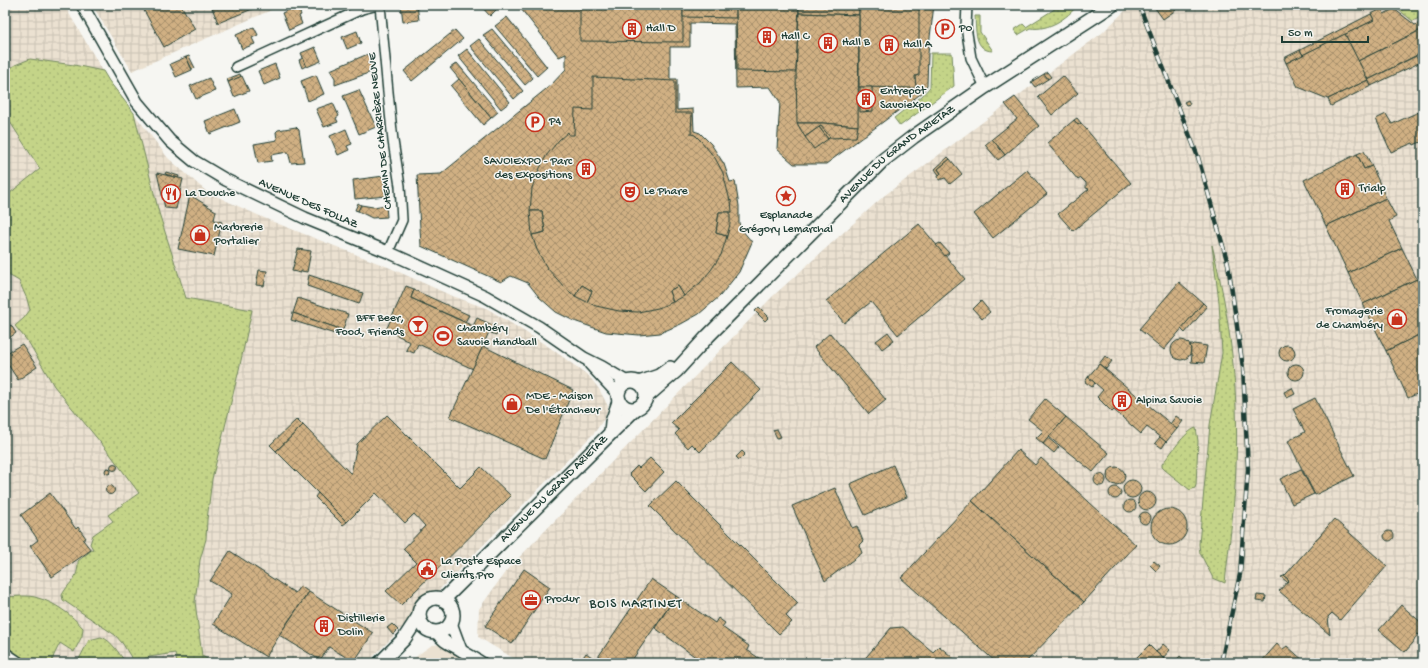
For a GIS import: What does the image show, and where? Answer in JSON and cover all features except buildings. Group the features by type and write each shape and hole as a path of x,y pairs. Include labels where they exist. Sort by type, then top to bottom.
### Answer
{"main road":[{"name":"AVENUE DU GRAND ARIETAZ","path":"646,397 676,371 708,336 882,161 912,137 985,87 1112,5"},
{"name":"AVENUE DU GRAND ARIETAZ","path":"633,383 659,376 708,336"},
{"path":"633,383 644,389 646,397 642,405 634,410 625,408 618,397 619,388 633,383"},
{"name":"AVENUE DU GRAND ARIETAZ","path":"611,432 618,397"},
{"name":"AVENUE DU GRAND ARIETAZ","path":"443,600 634,410"},
{"name":"AVENUE DU GRAND ARIETAZ","path":"452,616 463,581"},
{"path":"380,663 404,639 419,616 420,610 426,601 432,599 443,600 448,603 452,616 444,630 432,631 404,639"},
{"path":"419,616 423,626 432,631"},
{"path":"5,655 17,663"}],"street":[{"name":"AVENUE DES FOLLAZ","path":"82,5 137,102 170,141 194,161 226,180 305,218 456,282 512,310 540,327 584,358 633,383"},
{"name":"CHEMIN DE CHARRIÈRE NEUVE","path":"379,5 393,141 400,186 402,220 388,252"},
{"path":"236,67 362,9 379,5"},
{"path":"967,5 966,27 971,58 985,87"},
{"name":"AVENUE DES FOLLAZ","path":"584,358 618,397"},
{"path":"452,616 461,650"},
{"path":"432,631 446,643 482,663"}],"shaded area":[{"path":"5,5 64,5 109,81 168,158 207,192 271,221 388,267 450,295 488,309 549,347 589,376 599,389 608,406 606,416 595,432 367,663 27,663 5,654"},
{"path":"92,5 283,5 132,71"},
{"path":"1131,5 1423,5 1423,663 521,663 478,637 479,609 506,571 773,296 885,195 1102,33"},
{"path":"445,644 471,663 410,663 419,654 432,645"}],"green space":[{"path":"1061,5 1078,5 1063,19 1044,28 1030,28 1018,35 1014,30 1023,24 1026,27"},
{"path":"1400,5 1423,5 1423,16 1413,21 1395,7"},
{"path":"975,16 980,16 980,32 993,51 987,50 979,43 976,33"},
{"path":"931,53 952,53 954,86 900,126 894,118 922,96 930,87"},
{"path":"30,59 74,65 103,71 134,113 159,213 186,298 252,310 212,479 206,539 200,560 195,602 202,656 209,660 231,663 177,663 175,653 149,657 144,659 143,663 138,663 132,659 123,644 115,635 63,600 62,595 77,573 78,561 93,549 90,544 93,535 113,521 108,515 139,493 110,454 54,386 29,343 15,326 30,310 19,281 5,273 5,197 40,169 5,114 5,72 15,65"},
{"path":"1212,245 1224,299 1228,326 1232,354 1236,409 1237,437 1235,480 1225,583 1213,578 1200,553 1199,544 1210,425 1222,353 1219,302"},
{"path":"1196,428 1198,441 1196,485 1195,488 1190,490 1165,470 1162,467 1162,464 1183,438"},
{"path":"22,596 44,600 62,610 79,623 83,628 82,636 74,652 60,643 52,661 54,663 29,663 5,645 5,597"},
{"path":"101,637 109,641 127,663 77,663 89,640"}],"railway":[{"path":"1139,5 1198,157 1228,264 1243,368 1248,469 1240,574 1221,663"}],"place":[{"name":"Hall D","path":"632,29"},
{"name":"P0","path":"945,29"},
{"name":"Hall C","path":"767,37"},
{"name":"Hall B","path":"828,43"},
{"name":"Hall A","path":"889,45"},
{"name":"Entrepôt Savoiexpo","path":"866,99"},
{"name":"P4","path":"535,122"},
{"name":"SAVOIEXPO - Parc des Expositions","path":"586,169"},
{"name":"Trialp","path":"1345,189"},
{"name":"Le Phare","path":"630,192"},
{"name":"La Douche","path":"171,194"},
{"name":"Esplanade Grégory Lemarchal","path":"786,196"},
{"name":"Marbrerie Portalier","path":"200,235"},
{"name":"Fromagerie de Chambéry","path":"1397,319"},
{"name":"BFF Beer, Food, Friends","path":"418,326"},
{"name":"Chambéry Savoie Handball","path":"443,336"},
{"name":"Alpina Savoie","path":"1122,401"},
{"name":"MDE - Maison De l'Étancheur","path":"512,404"},
{"name":"La Poste Espace Clients Pro","path":"427,569"},
{"name":"Produr","path":"531,600"},
{"name":"Distillerie Dolin","path":"324,626"}],"district":[{"name":"BOIS MARTINET","path":"636,604"}]}
